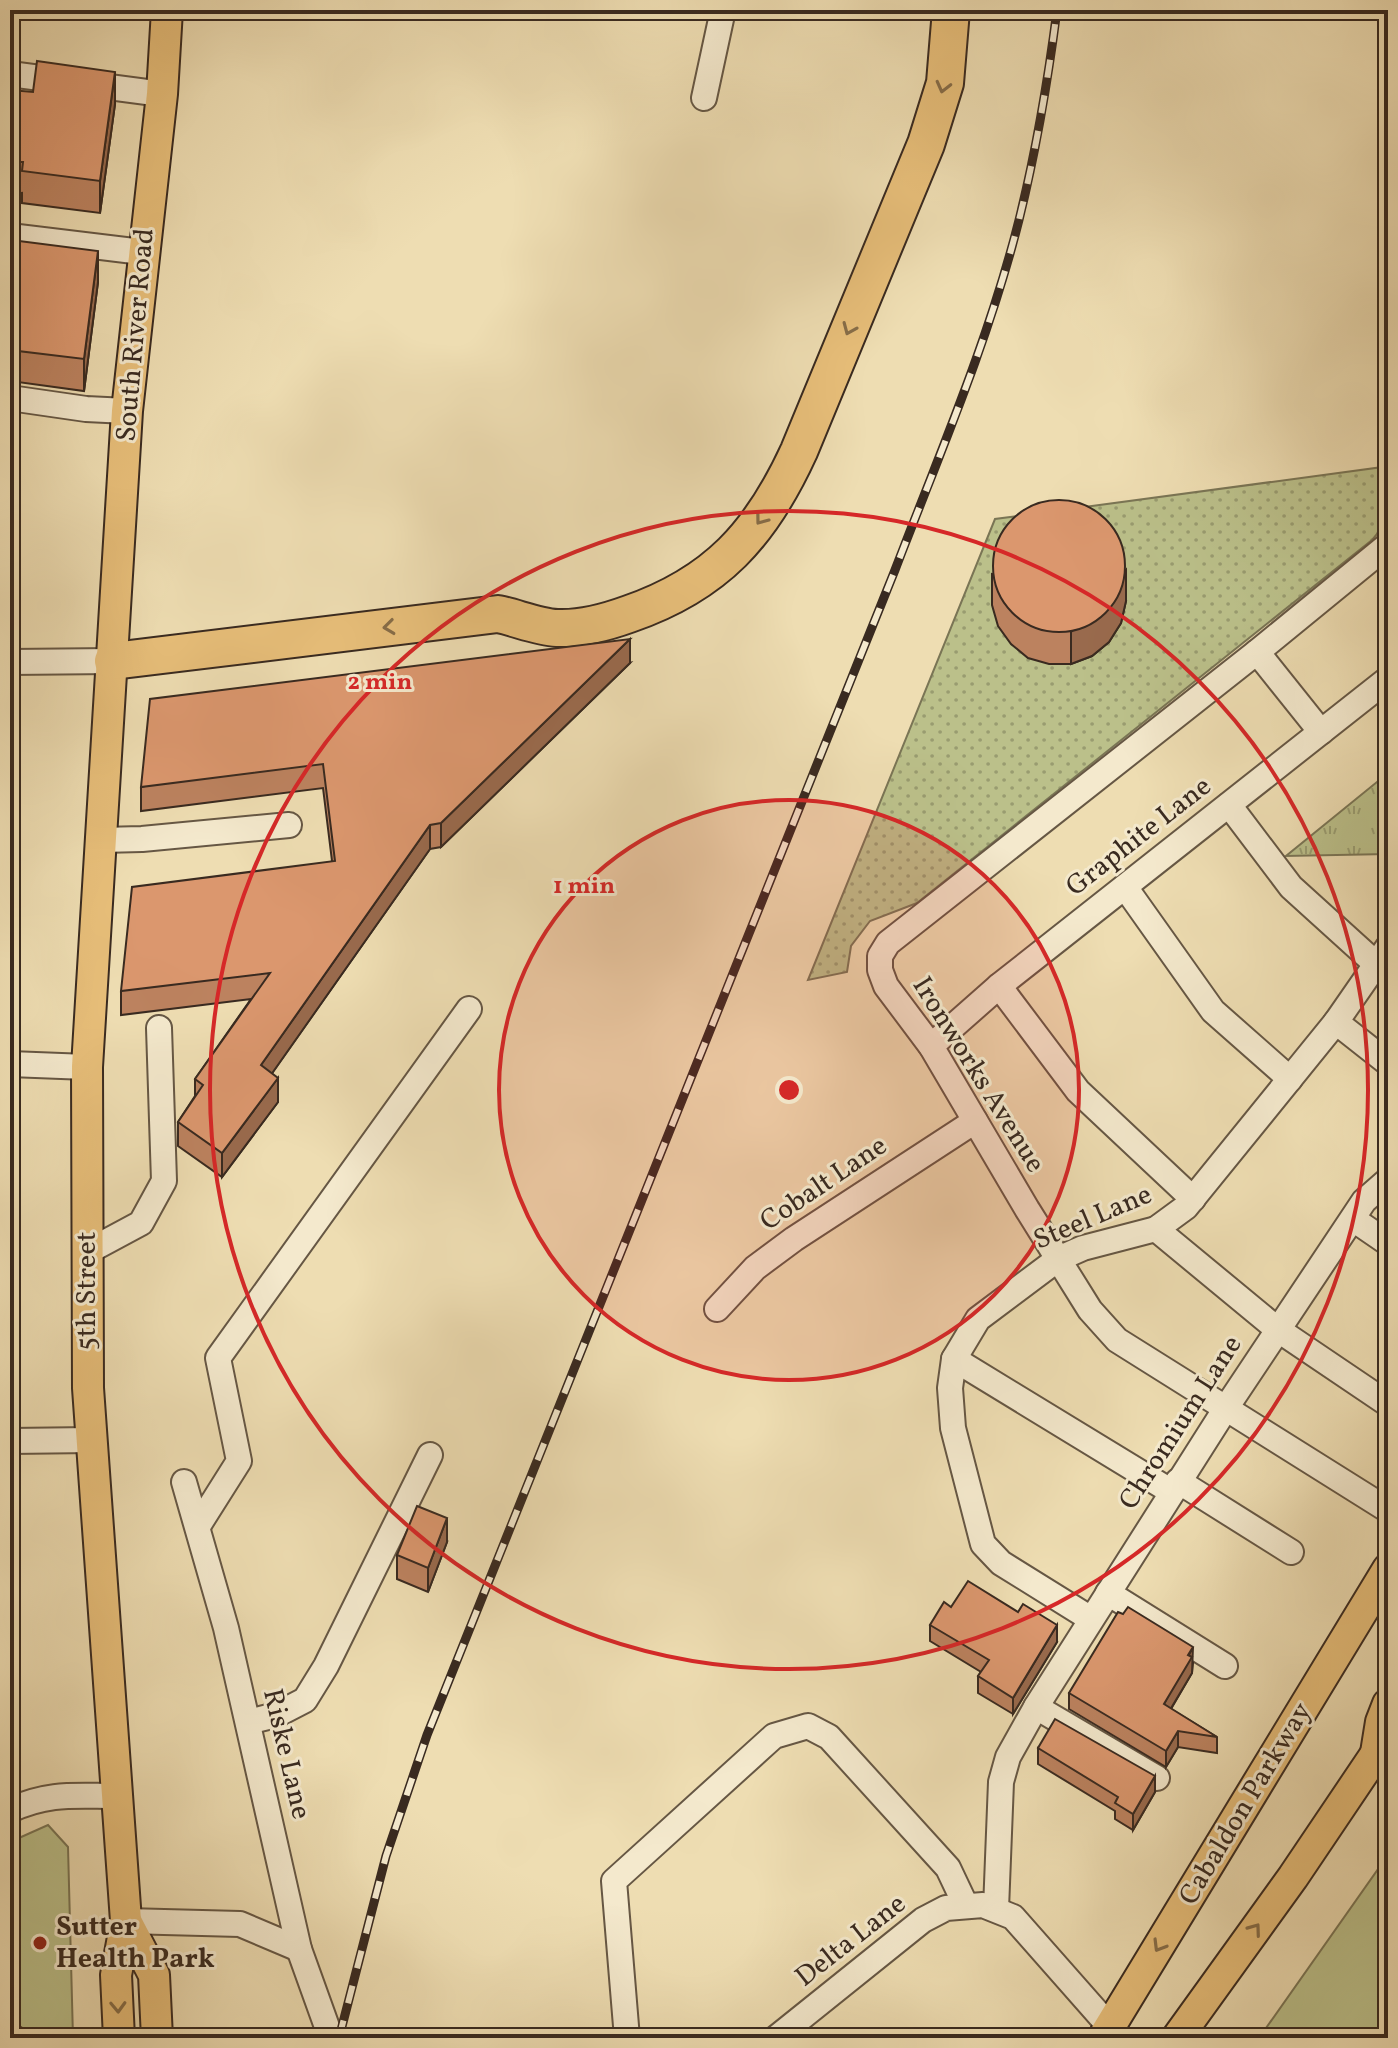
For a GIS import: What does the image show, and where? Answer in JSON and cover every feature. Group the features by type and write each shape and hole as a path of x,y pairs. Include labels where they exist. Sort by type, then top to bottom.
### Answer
{"highway":[{"path":"113,661 498,614 556,628 619,618 656,605 716,568 764,518 781,491 799,451 926,144 945,83 951,10"}],"main road":[{"name":"South River Road","path":"113,661 127,411 142,252 162,94 167,10"},
{"name":"5th Street","path":"113,661 105,740 87,1067 87,1252 88,1388 126,1921 116,1975 119,2038"},
{"name":"Cabaldon Parkway","path":"1111,2034 1388,1569"},
{"path":"1177,2038 1382,1745 1381,1722 1388,1704"},
{"name":"5th Street","path":"126,1921 154,1975 157,2038"}],"street":[{"path":"704,98 723,10"},
{"path":"10,74 162,94"},
{"path":"10,236 142,252"},
{"path":"10,398 86,409 127,411"},
{"name":"Ironworks Avenue","path":"1388,545 888,943 880,956 882,978 931,1046 1090,1310 1117,1340 1388,1510"},
{"path":"1257,652 1321,732"},
{"path":"10,662 113,661"},
{"name":"Graphite Lane","path":"931,1046 999,986 1388,679"},
{"path":"1229,805 1291,887 1382,955"},
{"path":"101,840 289,825"},
{"path":"1125,887 1213,1011 1290,1079"},
{"name":"Steel Lane","path":"1091,1619 1001,1563 983,1544 953,1428 950,1388 954,1359 978,1319 1058,1259 1083,1248 1156,1229 1193,1199 1336,1022 1382,955"},
{"path":"999,986 1078,1091 1193,1199"},
{"path":"198,1526 239,1461 218,1358 469,1009"},
{"path":"1336,1022 1388,1063"},
{"path":"87,1252 141,1223 164,1181 159,1028"},
{"path":"10,1064 87,1067"},
{"name":"Cobalt Lane","path":"717,1309 755,1268 794,1239 975,1121"},
{"name":"Chromium Lane","path":"996,1909 1001,1782 1008,1757 1091,1619 1277,1329 1364,1201 1388,1180"},
{"path":"1353,1219 1388,1243"},
{"path":"1156,1229 1277,1329 1388,1404"},
{"path":"954,1359 1291,1552"},
{"path":"10,1441 92,1440"},
{"path":"248,1722 276,1715 305,1700 326,1666 430,1455"},
{"name":"Riske Lane","path":"184,1482 223,1615 299,1949 331,2038"},
{"path":"1108,1593 1225,1666"},
{"path":"1036,1707 1157,1778"},
{"path":"627,2038 614,1881 774,1736 808,1726 829,1737 948,1868 966,1906"},
{"path":"10,1810 34,1799 50,1796 116,1796"},
{"name":"Delta Lane","path":"776,2038 923,1920 946,1908 983,1905 996,1909"},
{"path":"996,1909 1013,1917 1111,2034"},
{"path":"126,1921 240,1924 299,1949"}],"green space":[{"path":"1383,467 1384,515 1372,540 917,903 870,921 851,946 847,972 808,980 995,519"},
{"path":"1388,773 1388,854 1286,856"},
{"name":"Sutter Health Park","path":"48,1825 68,1847 73,2038 10,2038 10,1842"},
{"path":"1388,1855 1388,2038 1259,2038"}],"building":[{"path":"37,61 115,72 100,181 22,171 23,162 14,162 10,157 10,90 33,92"},
{"path":"19,241 98,251 84,359 10,350 10,251 18,248"},
{"path":"1059,500 1084,505 1106,519 1120,541 1125,566 1120,591 1106,613 1084,627 1059,632 1034,627 1012,613 998,591 993,566 998,541 1012,519 1034,505"},
{"path":"630,639 441,823 430,825 261,1065 278,1078 222,1153 178,1122 203,1085 195,1079 270,973 121,991 132,887 335,861 323,764 141,787 150,699"},
{"path":"417,1506 447,1518 428,1568 397,1555"},
{"path":"968,1581 1018,1612 1023,1604 1057,1625 1013,1698 978,1676 989,1660 930,1625 944,1602 951,1607"},
{"path":"1128,1607 1193,1647 1188,1655 1192,1657 1164,1704 1217,1737 1178,1731 1166,1751 1069,1693 1118,1612 1123,1614"},
{"path":"1055,1719 1155,1776 1133,1814 1115,1803 1118,1797 1038,1748"},
{"path":"10,2021 35,2035 36,2038 10,2038"}],"railway":[{"path":"339,2038 386,1856 427,1735 895,570 978,353 1007,265 1025,194 1057,10"}],"place":[{"name":"Sutter Health Park","path":"40,1943"}]}
